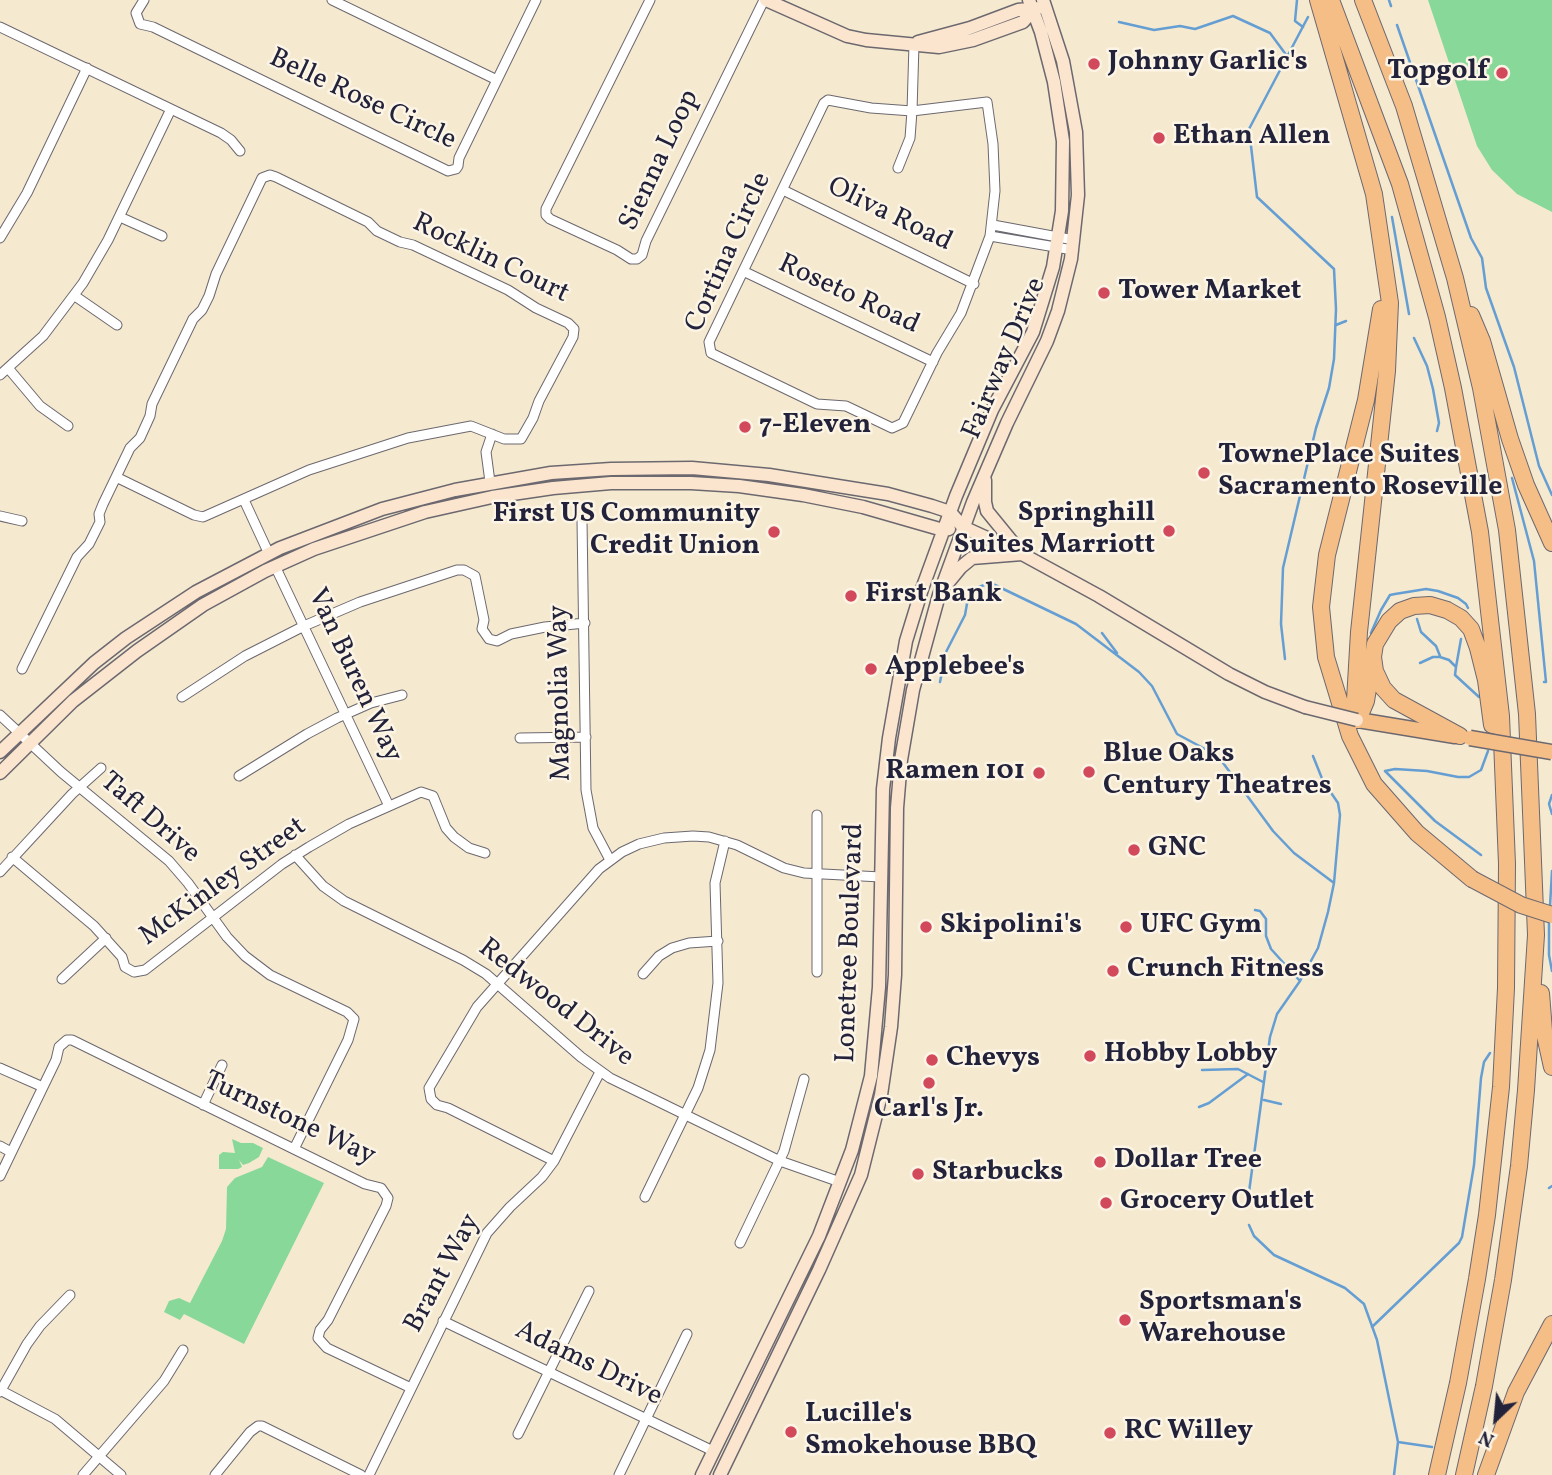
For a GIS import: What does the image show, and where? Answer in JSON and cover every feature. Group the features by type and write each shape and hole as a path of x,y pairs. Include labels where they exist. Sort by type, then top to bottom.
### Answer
{"highway":[{"path":"1318,0 1374,194 1390,303 1389,338 1359,632 1354,700 1358,720"},
{"path":"1331,0 1400,184 1437,317 1453,388 1486,575 1502,716 1506,823 1506,988 1494,1150 1487,1215 1468,1333 1437,1475"},
{"path":"1363,0 1404,106 1455,278 1494,455 1518,619 1531,775 1536,935 1544,1031 1552,1067"},
{"path":"1383,261 1381,306 1373,369 1327,555 1321,607 1326,657 1350,736 1374,784 1417,833 1472,879 1496,893 1552,915"},
{"path":"1455,278 1482,341 1526,485 1552,542"},
{"path":"1358,720 1366,701 1379,633 1388,621 1400,611 1430,605 1461,618 1471,629 1486,680 1506,823"},
{"path":"1373,657 1375,671 1383,688 1394,700 1465,737"},
{"path":"1464,1475 1494,1336 1513,1215 1526,1090 1536,935"},
{"path":"1486,1475 1516,1392 1552,1324"}],"main road":[{"path":"765,0 846,36 939,47 973,40 1023,22 1038,4"},
{"name":"Fairway Drive","path":"950,512 992,410 1033,332 1045,299 1058,242 1063,192 1063,141 1038,4"},
{"name":"Fairway Drive","path":"963,527 1049,334 1074,245 1078,185 1076,132 1065,69 1038,4"},
{"path":"0,752 94,663 126,638 196,592 308,536 382,509 491,482 601,469 692,468 769,475 888,494 950,512 963,527 1023,554 1229,674 1265,692 1358,720 1552,752"},
{"path":"985,474 987,511 1023,554"},
{"path":"0,773 73,701 136,651 203,605 275,566 346,537 425,512 492,496 582,484 666,482 758,488 863,507 943,530 963,527"},
{"name":"Lonetree Boulevard","path":"702,1475 819,1236 852,1150 872,1076 879,988 883,789 902,664 919,598 950,512"},
{"name":"Lonetree Boulevard","path":"720,1475 856,1188 869,1148 888,1054 895,975 897,808 907,720 939,595 963,527"},
{"path":"269,554 275,566"},
{"path":"939,595 969,559 1023,554"},
{"path":"881,877 895,876"},
{"path":"840,1182 856,1188"},
{"path":"713,1451 727,1459"}],"street":[{"name":"Belle Rose Circle","path":"144,0 136,13 140,24 153,27 448,171 458,166 459,158 536,0"},
{"path":"332,0 497,80"},
{"name":"Sienna Loop","path":"650,0 546,215 631,259 642,255 646,241 765,0"},
{"path":"0,28 172,109 232,140 240,151"},
{"path":"898,168 910,138 914,44"},
{"path":"0,238 27,193 87,68"},
{"name":"Cortina Circle","path":"828,100 871,108 912,111 987,102 993,144 993,225 974,284 961,313 903,423 892,428 846,406 817,404 711,352 709,342 824,103 828,100"},
{"path":"0,375 43,336 75,296 120,217 172,109"},
{"name":"Rocklin Court","path":"22,669 77,557 89,544 100,522 103,504 116,477 130,448 139,438 150,416 152,404 193,319 202,310 209,296 216,274 262,178 270,175 368,222 377,231 508,290 536,308 568,323 574,330 524,437 509,441 471,426 408,438 320,466 209,516 197,516 116,477"},
{"name":"Oliva Road","path":"783,190 974,284"},
{"path":"120,217 162,236"},
{"path":"993,225 1074,245"},
{"path":"990,236 1058,242"},
{"name":"Roseto Road","path":"743,271 933,362"},
{"path":"75,296 117,326"},
{"path":"8,368 40,406 68,426"},
{"path":"491,482 486,452 492,434"},
{"path":"244,499 269,554"},
{"path":"0,516 22,521"},
{"name":"Magnolia Way","path":"582,520 586,790 589,814 598,840 610,860"},
{"name":"Van Buren Way","path":"275,566 389,806"},
{"path":"182,697 245,656 304,626 376,597 464,570 471,572 477,581 484,620 482,629 489,639 497,641 511,634 545,627 585,623"},
{"path":"239,776 307,734 346,714 371,703 402,695"},
{"name":"Taft Drive","path":"0,715 79,788 170,861 236,947 262,969 347,1012 354,1019 348,1040 294,1149"},
{"path":"520,738 586,737"},
{"path":"0,872 101,768"},
{"name":"McKinley Street","path":"12,857 106,938 122,957 125,967 140,972 295,855 349,824 421,792 435,799 442,820 454,837 469,848 485,853"},
{"path":"817,815 817,972"},
{"path":"554,1161 437,1105 430,1097 430,1086 462,1030 498,983 610,860 639,844 664,838 693,836 725,841 784,868 817,875 881,877"},
{"path":"645,1197 703,1077 710,1050 718,983 715,883 725,841"},
{"name":"Redwood Drive","path":"295,855 323,886 344,901 469,963 498,983 600,1072 780,1161 840,1182"},
{"path":"62,979 106,938"},
{"path":"643,974 659,956 672,948 718,940"},
{"name":"Turnstone Way","path":"0,1175 56,1060 59,1047 63,1042 72,1040 365,1184 381,1188 388,1198 386,1206 318,1338 327,1348 411,1388"},
{"path":"203,1105 222,1065"},
{"path":"0,1068 43,1087"},
{"name":"Brant Way","path":"369,1475 487,1233 542,1177 554,1161 600,1072"},
{"path":"740,1243 780,1161 804,1079"},
{"path":"0,1146 11,1152"},
{"path":"519,1434 589,1291"},
{"path":"70,1295 33,1335 0,1391 55,1419 121,1475"},
{"name":"Adams Drive","path":"443,1321 713,1451"},
{"path":"619,1475 687,1334"},
{"path":"83,1475 164,1381 183,1350"},
{"path":"215,1475 250,1432 262,1426 361,1475"}],"green space":[{"name":"Topgolf","path":"1428,0 1552,0 1552,212 1517,194 1492,170 1477,146"},
{"path":"232,1139 263,1148 259,1157 249,1163 243,1165 239,1160 242,1167 238,1169 219,1169 219,1155 223,1152 235,1153"},
{"path":"268,1157 324,1183 244,1344 184,1314 180,1320 164,1312 169,1301 179,1298 190,1303 222,1241 226,1229 227,1187 235,1178 262,1167"}],"waterway":[{"path":"1297,0 1295,21 1303,27"},
{"path":"1389,0 1391,6"},
{"path":"1119,22 1154,30 1180,26 1195,29 1233,16 1270,33 1287,56"},
{"path":"1285,659 1281,624 1283,568 1334,359 1334,269 1257,197 1249,129 1308,17"},
{"path":"1397,25 1471,238 1482,258 1486,288 1514,367 1539,466 1552,495"},
{"path":"1392,217 1409,314"},
{"path":"1336,325 1346,321"},
{"path":"1414,338 1427,366 1433,389 1439,423 1437,431"},
{"path":"1512,478 1534,561 1544,682"},
{"path":"940,682 946,652 965,615 968,598 973,589 990,583 1076,624 1139,672 1152,686 1177,734 1218,756 1273,831 1294,853 1334,883"},
{"path":"1371,633 1390,595 1426,589 1458,598 1468,608"},
{"path":"1417,619 1421,632 1436,646 1440,656"},
{"path":"1102,633 1117,653"},
{"path":"1456,667 1461,639"},
{"path":"1420,663 1433,657 1449,660 1456,667 1455,675 1479,697"},
{"path":"1481,855 1435,821 1385,771 1427,771 1469,777 1481,770 1488,751"},
{"path":"1249,1192 1270,1037 1277,1014 1300,981 1318,948 1334,883 1340,815 1338,803 1323,781 1313,756"},
{"path":"1552,795 1549,804 1552,814"},
{"path":"1550,906 1552,871"},
{"path":"1255,910 1260,911 1266,919 1266,936 1271,949 1300,981"},
{"path":"1549,920 1552,971"},
{"path":"1372,1327 1459,1243 1462,1237 1474,1165 1481,1078 1484,1062 1490,1053"},
{"path":"1202,1070 1238,1069 1263,1082"},
{"path":"1199,1107 1209,1103 1248,1074"},
{"path":"1264,1100 1281,1104"},
{"path":"1249,1225 1254,1236 1274,1255 1345,1288 1364,1304 1377,1340 1398,1442 1394,1475"},
{"path":"1398,1442 1432,1447"}],"place":[{"name":"Johnny Garlic's","path":"1094,64"},
{"name":"Topgolf","path":"1502,73"},
{"name":"Ethan Allen","path":"1159,138"},
{"name":"Tower Market","path":"1104,293"},
{"name":"7-Eleven","path":"745,427"},
{"name":"TownePlace Suites Sacramento Roseville","path":"1204,473"},
{"name":"Springhill Suites Marriott","path":"1169,531"},
{"name":"First US Community Credit Union","path":"774,532"},
{"name":"First Bank","path":"851,596"},
{"name":"Applebee's","path":"871,669"},
{"name":"Blue Oaks Century Theatres","path":"1089,772"},
{"name":"Ramen 101","path":"1039,773"},
{"name":"GNC","path":"1134,850"},
{"name":"Skipolini's","path":"926,927"},
{"name":"UFC Gym","path":"1126,927"},
{"name":"Crunch Fitness","path":"1113,971"},
{"name":"Hobby Lobby","path":"1090,1056"},
{"name":"Chevys","path":"932,1060"},
{"name":"Carl's Jr.","path":"929,1083"},
{"name":"Dollar Tree","path":"1100,1162"},
{"name":"Starbucks","path":"918,1174"},
{"name":"Grocery Outlet","path":"1106,1203"},
{"name":"Sportsman's Warehouse","path":"1125,1320"},
{"name":"Lucille's Smokehouse BBQ","path":"791,1432"},
{"name":"RC Willey","path":"1110,1433"}]}
